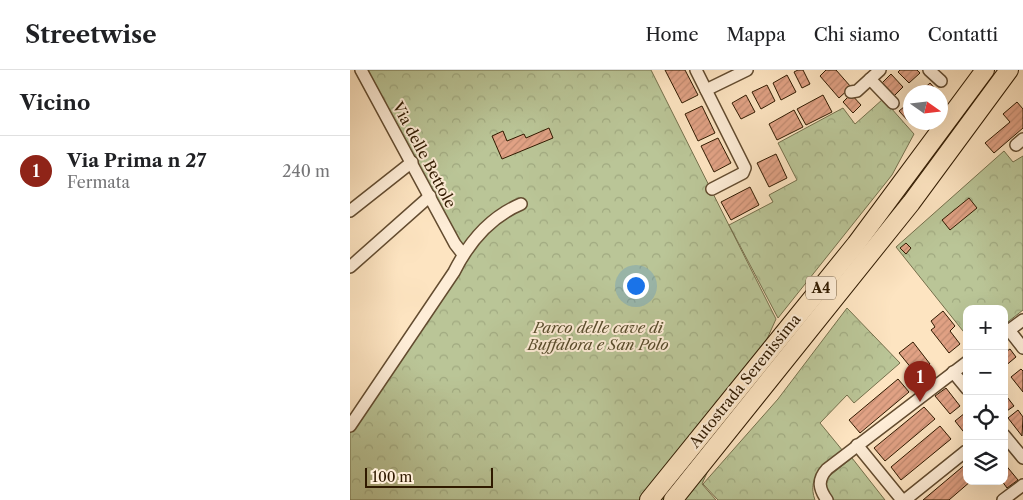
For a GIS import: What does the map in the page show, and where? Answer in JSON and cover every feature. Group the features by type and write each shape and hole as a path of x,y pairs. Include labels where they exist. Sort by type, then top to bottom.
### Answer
{"highway":[{"name":"Autostrada Serenissima","path":"649,500 856,244 985,70"},
{"name":"Autostrada Serenissima","path":"672,500 906,210 1009,70"}],"street":[{"name":"Via delle Bettole","path":"361,70 462,253"},
{"path":"696,70 745,168 743,173 712,189"},
{"path":"706,90 747,70"},
{"path":"854,91 880,70"},
{"path":"870,79 893,103"},
{"path":"350,211 412,162"},
{"path":"350,267 430,196"},
{"path":"350,426 454,272 462,253 501,212 521,204"},
{"path":"1008,331 1023,320"},
{"path":"1008,333 1023,348"},
{"path":"826,498 820,488 822,475 857,445 963,365"},
{"path":"953,372 963,384"},
{"path":"1008,440 1023,458"},
{"path":"857,445 904,500 963,453"},
{"path":"1003,500 1023,485"}],"green space":[{"name":"Parco delle cave di Buffalora e San Polo","path":"366,70 651,70 776,319 702,484 716,500 350,500 350,430 461,260"},
{"path":"883,99 903,122 903,130 910,130 914,134 892,175 778,318 729,225 773,202 769,195 797,180 778,143 843,108 855,124"},
{"path":"1004,151 1013,162 1023,156 1023,310 1008,322 1008,305 963,305 963,331 896,247"},
{"path":"847,308 900,363 854,403 847,395 820,423 843,451 824,465 815,477 813,491 815,500 718,500 703,484 778,399"},
{"path":"852,458 885,500 834,500 825,488 827,478"}],"building":[{"path":"665,70 685,70 698,95 682,103"},
{"path":"803,70 810,84 802,88 794,72"},
{"path":"826,70 836,70 851,87 839,98 820,76"},
{"path":"900,70 917,70 920,73 909,83 898,72"},
{"path":"891,74 903,87 892,98 880,85"},
{"path":"787,75 796,92 781,100 773,83"},
{"path":"767,85 775,101 761,109 752,92"},
{"path":"851,94 861,105 853,113 843,102"},
{"path":"746,95 755,112 741,119 732,103"},
{"path":"823,95 832,112 806,125 797,109"},
{"path":"1017,102 1023,109 1023,128 994,153 985,143 1010,122 1003,114"},
{"path":"702,106 715,133 698,141 685,114"},
{"path":"794,110 803,127 777,140 769,124"},
{"path":"549,128 553,138 502,159 492,136 503,131 507,141 524,134 526,138"},
{"path":"718,138 731,163 714,172 701,146"},
{"path":"776,154 787,178 769,187 757,163"},
{"path":"750,187 759,205 731,220 721,202"},
{"path":"969,198 977,208 950,230 942,220"},
{"path":"906,243 911,248 906,254 900,248"},
{"path":"943,311 955,326 950,331 960,344 949,353 931,330 935,327 931,321"},
{"path":"913,342 930,364 917,375 899,353"},
{"path":"1010,349 1016,357 1008,364 1008,350"},
{"path":"1021,369 1023,371 1023,392 1011,377"},
{"path":"898,379 909,392 860,433 849,420"},
{"path":"946,388 960,406 950,414 935,396"},
{"path":"1008,398 1014,406 1008,410"},
{"path":"924,407 935,419 885,461 874,448"},
{"path":"1018,410 1023,417 1022,436 1008,418"},
{"path":"963,415 963,431 955,421"},
{"path":"940,426 951,439 901,480 891,467"},
{"path":"963,466 963,485 966,485 949,500 923,500"},
{"path":"1008,468 1018,480 1007,488 1005,485 1008,485"}],"place":[{"name":"Via Prima n 27","path":"920,402"}]}
